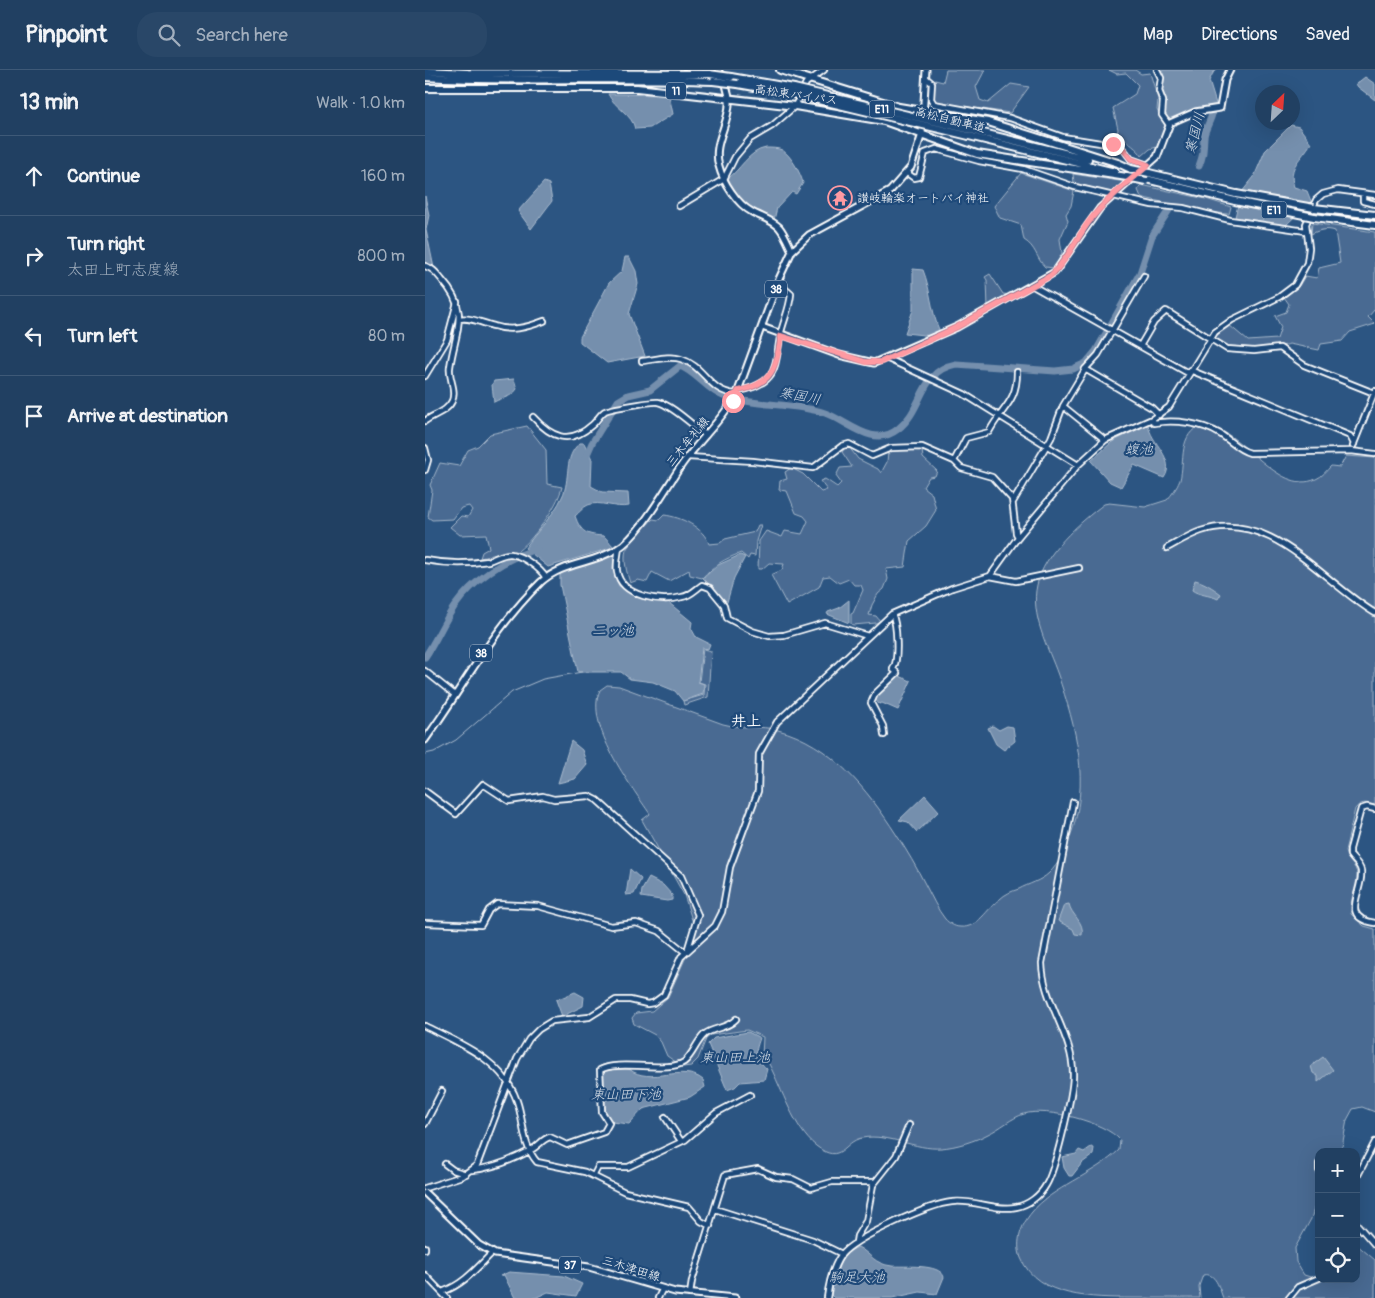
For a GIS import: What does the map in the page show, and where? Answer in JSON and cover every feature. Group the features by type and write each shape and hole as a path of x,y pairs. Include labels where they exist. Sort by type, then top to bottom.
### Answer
{"highway":[{"name":"高松自動車道","path":"425,70 468,73 709,74 731,77 794,90 1129,174 1235,197 1313,217 1375,225"},
{"name":"高松東バイパス","path":"780,70 877,101 924,112 988,122 1118,163 1129,174"},
{"name":"高松自動車道","path":"425,77 467,79 669,79 794,90"},
{"name":"高松東バイパス","path":"425,88 637,88 728,97 869,118 922,134 977,154 1129,174"},
{"name":"高松自動車道","path":"1147,178 1235,197 1375,215"}],"main road":[{"path":"718,70 723,78 730,112 717,150 719,167 725,179 747,209 781,229 792,251"},
{"name":"三木牟礼線","path":"425,740 482,652 548,577 566,567 604,556 618,549 634,534 688,457 733,401 777,283 792,251 809,235 890,191 907,174 916,156 922,134 926,70"},
{"path":"762,327 781,336 874,363 888,359 957,327 1033,286 1055,272 1087,225 1113,196 1160,152 1169,125 1178,118 1195,112 1218,110 1222,106 1225,80 1230,70"},
{"name":"三木津田線","path":"425,1193 479,1245 492,1253 597,1269 662,1290 735,1298"}],"street":[{"path":"679,206 725,179 735,156 750,140 772,126 795,106 801,90 810,79 824,70"},
{"path":"1157,70 1161,78 1159,90 1163,101 1162,114 1169,125"},
{"path":"926,78 932,83 931,99 934,104 1010,118 1063,138 1113,144 1124,150 1131,159 1148,165"},
{"path":"907,174 914,178 919,177 925,153 936,149 979,161 1023,169 1075,187 1152,205 1196,210 1230,220 1306,231"},
{"path":"990,576 1018,536 1078,465 1105,440 1152,419 1174,401 1189,371 1211,338 1226,323 1279,298 1295,285 1307,263 1309,248 1306,231 1308,214 1316,200 1323,194 1338,190 1375,195"},
{"path":"1363,194 1363,201 1375,204"},
{"path":"425,266 437,272 450,288 457,302 459,318 457,341 450,365 454,396 449,406 425,421"},
{"path":"1013,502 1047,446 1063,406 1085,370 1098,355 1144,276"},
{"path":"642,361 671,357 681,359 698,369 717,389 737,393 753,388 767,379 779,354 781,336 791,294 777,283"},
{"path":"1033,286 1189,371 1350,436 1353,444"},
{"path":"425,376 447,340 457,302"},
{"path":"1140,346 1154,322 1166,311 1221,346 1232,350 1280,348 1304,365 1374,394 1351,451"},
{"path":"459,318 469,317 504,328 520,328 545,321"},
{"path":"888,359 964,394 1078,465"},
{"path":"1085,370 1159,414"},
{"path":"954,461 966,438 989,432 1017,391 1017,372"},
{"path":"533,417 545,431 553,435 571,437 590,428 607,410 657,402 667,406 706,435"},
{"path":"1063,406 1105,440"},
{"path":"1152,419 1154,423 1167,420 1212,430 1240,449 1250,453 1351,451 1375,454"},
{"path":"688,457 753,461 813,468 842,446 849,444 872,456 891,448 922,447 954,461 961,468 993,477 1004,487 1013,502 1016,533 1018,536"},
{"path":"425,448 428,460 425,470"},
{"path":"1167,548 1208,529 1231,527 1253,530 1280,543 1375,613"},
{"path":"618,549 617,571 623,584 641,595 661,600 682,598 702,585 710,588 724,605 727,618 763,634 777,636 825,623 868,636"},
{"path":"425,560 462,563 492,560 505,554 513,554 535,566 548,577"},
{"path":"425,1188 466,1174 472,1170 481,1158 507,1082 524,1046 545,1024 559,1020 589,1017 616,1000 630,1000 641,1004 653,1002 664,995 677,963 686,950 715,926 722,912 730,867 757,792 757,759 767,736 783,716 892,614 952,588 990,576 1015,581 1079,568"},
{"path":"884,734 883,726 871,703 875,694 897,673 893,669 896,664 896,639 892,614"},
{"path":"425,671 455,695"},
{"path":"425,791 456,814 483,784 509,801 543,796 554,800 589,796 597,800 681,876 698,915 686,950"},
{"path":"827,1298 833,1269 842,1254 856,1242 928,1209 953,1201 1000,1208 1017,1207 1035,1198 1046,1185 1053,1168 1073,1075 1067,1044 1044,985 1042,963 1073,802"},
{"path":"1375,809 1367,807 1361,809 1350,855 1362,873 1354,905 1355,910 1363,919 1375,923"},
{"path":"425,923 478,925 483,923 489,910 497,904 538,906 611,926 636,922 665,935 686,950"},
{"path":"472,1170 495,1167 530,1151 544,1139 550,1137 567,1145 604,1132 609,1124 602,1112 600,1070 603,1068 628,1066 678,1065 687,1059 706,1034 729,1025 736,1019"},
{"path":"425,1026 496,1066 517,1102 521,1124 530,1151 537,1162 594,1175 625,1192 689,1207 701,1221 710,1226"},
{"path":"425,1124 442,1091"},
{"path":"594,1175 598,1167 628,1167 681,1141 716,1113 750,1095"},
{"path":"665,1117 681,1141"},
{"path":"856,1242 857,1236 866,1221 875,1182 896,1156 909,1126"},
{"path":"1360,1171 1375,1142"},
{"path":"445,1164 453,1170 466,1174"},
{"path":"690,1294 692,1281 725,1176 753,1168 763,1170 777,1178 793,1180 811,1188 832,1182 875,1182"},
{"path":"715,1210 813,1240 842,1254"},
{"path":"1360,1228 1375,1245"},
{"path":"442,1292 469,1278 476,1267 492,1253"},
{"path":"425,1275 446,1298"},
{"path":"1289,1298 1298,1287 1315,1280"},
{"path":"658,1298 662,1290"}],"shaded area":[{"path":"946,70 985,70 976,87 980,100 988,103 1011,84 1029,87 1010,113 935,102 933,97 935,80 943,82"},
{"path":"1109,70 1135,70 1141,74 1150,73 1158,99 1157,110 1166,128 1160,146 1150,149 1142,156 1124,136 1117,136 1118,129 1113,108 1135,94 1138,85 1126,73 1117,74"},
{"path":"1021,173 1074,191 1071,206 1066,214 1068,221 1060,239 1062,253 1054,268 1045,267 1042,264 1031,246 1024,240 1021,225 1000,218 994,206"},
{"path":"1073,174 1126,182 1112,193 1074,183"},
{"path":"1141,185 1206,199 1231,207 1229,214 1141,197 1138,190"},
{"path":"1312,223 1375,232 1375,309 1368,317 1375,324 1350,332 1342,341 1321,344 1319,350 1289,344 1242,349 1230,349 1223,346 1215,337 1229,325 1248,341 1277,339 1281,327 1275,316 1286,312 1289,304 1284,297 1299,286 1305,276 1317,278 1319,268 1340,263 1335,231 1323,230 1311,234"},
{"path":"990,274 1003,294 1011,295 988,308 987,280 985,277"},
{"path":"1202,425 1216,428 1231,436 1273,470 1287,478 1302,482 1318,478 1331,466 1340,467 1346,456 1375,458 1375,805 1366,803 1357,806 1355,809 1345,851 1347,858 1357,872 1351,914 1364,926 1375,929 1375,1112 1362,1107 1353,1109 1347,1120 1342,1148 1315,1148 1315,1206 1311,1219 1295,1248 1296,1262 1304,1275 1315,1278 1315,1283 1360,1283 1360,1247 1375,1260 1375,1298 1223,1298 1214,1278 1207,1275 1203,1275 1199,1286 1200,1298 1084,1296 1053,1288 1040,1281 1029,1271 1021,1258 1019,1240 1022,1228 1028,1217 1040,1203 1109,1159 1119,1150 1120,1140 1113,1133 1089,1122 1061,1114 1034,1112 1019,1116 993,1132 977,1139 953,1146 941,1148 921,1147 892,1139 872,1137 856,1140 842,1151 831,1154 816,1146 801,1130 769,1064 762,1057 763,1037 747,1030 711,1035 706,1039 698,1059 691,1066 683,1067 667,1056 661,1042 655,1035 634,1024 632,1018 636,1013 652,1011 668,997 685,959 693,935 693,923 684,895 642,820 650,814 632,788 604,737 598,720 597,704 600,690 607,685 619,686 723,724 778,730 815,746 846,770 873,801 904,847 945,919 958,927 972,925 1004,896 1046,876 1053,869 1066,847 1076,817 1080,796 1079,755 1065,695 1038,619 1035,596 1041,573 1055,550 1064,540 1104,504 1145,507 1167,500 1180,480 1184,448 1189,435 1194,429"},
{"path":"527,426 546,450 547,484 562,487 550,514 529,541 521,548 515,553 502,553 480,558 482,552 489,548 486,534 460,535 450,527 461,516 468,517 472,510 469,506 461,508 453,519 432,520 428,517 432,490 430,485 440,463 459,466 468,450 478,446 490,434"},
{"path":"849,447 858,459 878,469 881,473 887,462 888,452 894,450 922,450 923,458 937,471 935,476 929,477 923,487 932,494 936,510 926,526 909,541 905,567 886,569 888,579 884,589 878,594 872,605 869,615 876,616 880,621 876,623 851,624 851,614 863,590 861,585 854,585 849,579 839,583 830,576 823,577 819,587 787,605 771,575 782,570 784,564 769,563 762,569 758,569 759,541 766,531 782,537 785,531 802,534 808,521 804,516 796,513 787,491 779,490 780,481 787,479 785,472 791,468 803,474 821,492 827,490 820,481 825,479 837,487 841,483 836,476 840,468 852,467 842,452 845,448"},
{"path":"664,515 691,524 702,533 709,544 720,543 725,539 755,532 758,525 761,525 756,541 755,556 750,555 748,559 741,553 735,555 715,566 702,578 690,575 689,570 669,581 652,572 647,582 638,580 630,583 625,562 626,550 653,519 659,520"},
{"path":"703,649 711,651 708,697 684,705 683,701 704,695 705,684 699,682"}],"water":[{"path":"1155,70 1217,70 1209,81 1217,107 1208,110 1205,107 1196,108 1166,122 1162,111 1165,100 1161,89 1163,73"},
{"path":"1365,77 1375,84 1375,100 1356,84"},
{"path":"608,94 669,95 673,114 650,128 635,129 631,119 614,103"},
{"path":"1300,128 1311,143 1294,168 1292,180 1294,187 1307,191 1311,201 1285,226 1235,217 1241,193 1254,177 1265,151 1286,130 1300,130"},
{"path":"766,148 779,149 785,152 795,165 803,183 796,194 792,192 777,208 774,220 742,200 727,179 754,153"},
{"path":"544,182 549,184 552,201 531,229 518,211"},
{"path":"425,196 429,215 426,230 434,268 425,265"},
{"path":"625,257 629,257 636,271 638,284 629,314 645,356 607,363 580,342 580,337 609,283 622,271"},
{"path":"913,269 923,270 926,278 940,332 933,336 905,333 913,310"},
{"path":"514,379 517,389 515,392 494,402 492,385 494,381"},
{"name":"蝮池","path":"1148,424 1167,464 1164,478 1134,465 1121,487 1110,482 1091,461 1112,442"},
{"path":"580,443 584,443 592,459 591,486 602,492 628,493 629,506 597,503 584,507 575,516 582,530 589,534 604,536 614,547 548,567 525,548 559,504 565,490 571,455"},
{"name":"二ッ池","path":"614,552 613,570 619,586 645,599 668,602 692,622 691,628 696,637 710,644 708,649 702,648 698,682 704,684 703,694 683,701 675,691 653,682 630,679 621,672 578,672 560,585 560,571"},
{"path":"740,555 745,557 734,578 727,602 703,578 718,565"},
{"path":"1195,580 1202,582 1221,594 1218,599 1192,590"},
{"path":"849,600 849,623 827,614 839,608"},
{"path":"897,675 911,681 898,710 882,703 879,704 874,698"},
{"path":"993,726 999,730 1007,726 1013,727 1015,741 1004,750 996,744 988,728"},
{"path":"571,741 582,750 587,765 575,779 558,783"},
{"path":"925,795 939,811 917,832 908,822 899,820"},
{"path":"630,869 641,879 634,894 626,895"},
{"path":"649,878 663,885 672,895 672,900 641,897 642,890"},
{"path":"1069,904 1082,926 1082,935 1075,934 1073,929 1058,921 1064,905"},
{"path":"575,992 584,997 583,1006 567,1014 566,1019 563,1019 556,1000"},
{"name":"東山田上池","path":"748,1032 760,1038 756,1055 767,1069 764,1080 740,1082 735,1087 727,1090 708,1044 714,1038"},
{"path":"1323,1057 1333,1070 1318,1082 1318,1076 1313,1073 1311,1066"},
{"name":"東山田下池","path":"606,1069 629,1069 637,1074 647,1076 695,1075 703,1080 705,1087 690,1097 643,1109 629,1124 612,1122 605,1114 603,1075"},
{"path":"1091,1147 1094,1148 1093,1155 1082,1163 1072,1176 1069,1176 1064,1168 1062,1157 1076,1154 1079,1150 1084,1152"},
{"name":"駒足大池","path":"858,1247 877,1261 886,1265 913,1266 936,1270 944,1277 937,1294 920,1292 892,1298 834,1298 831,1295 838,1267 845,1255"},
{"path":"509,1272 564,1276 582,1284 576,1296 548,1292 535,1298 515,1298 504,1275 500,1276"}],"waterway":[{"name":"寒国川","path":"1199,166 1203,155 1205,133 1212,114 1212,105"},
{"name":"寒国川","path":"585,459 592,443 618,401 628,395 650,390 680,366 723,396 748,402 800,407 825,413 861,432 879,436 889,434 906,421 928,382 944,368 956,364 1055,371 1073,369 1086,363 1096,351 1140,273 1152,236 1169,210"},
{"name":"寒国川","path":"425,657 446,619 470,588 502,564 537,549"},
{"path":"425,754 434,752 456,740 512,692 543,679 582,672"}],"place":[{"name":"讃岐輪楽オートバイ神社","path":"840,198"}],"district":[{"name":"井上","path":"746,721"}],"route":[{"path":"733,401 738,391 753,388 767,379 779,354 781,336 839,355 866,362 881,362 957,327 1050,276 1059,267 1078,236 1100,208 1148,165 1135,162 1124,150 1113,144"}]}
